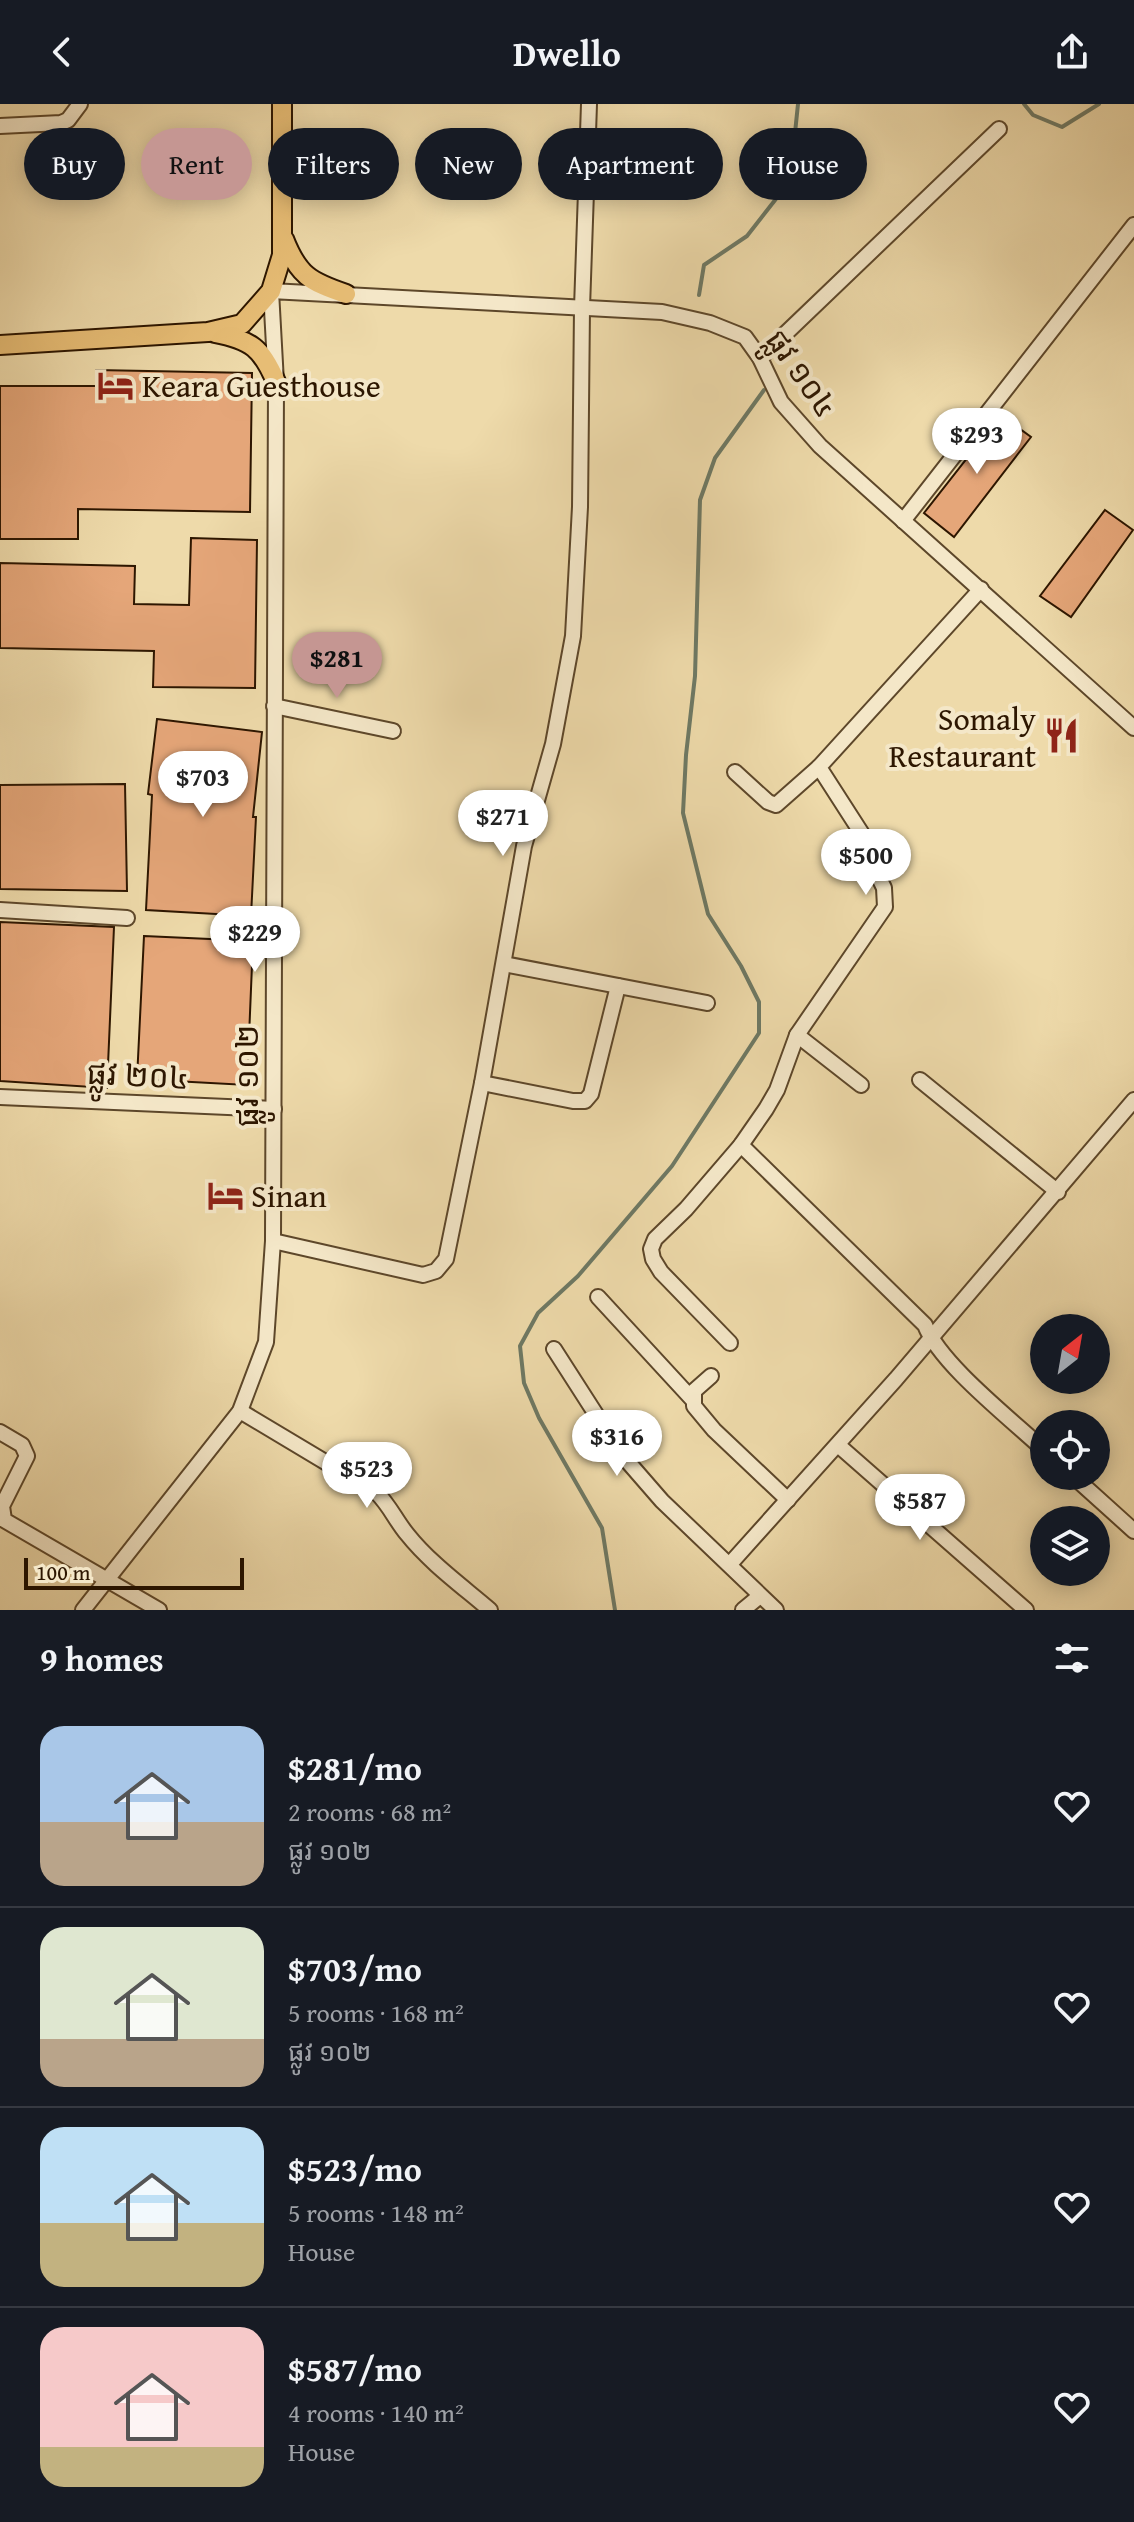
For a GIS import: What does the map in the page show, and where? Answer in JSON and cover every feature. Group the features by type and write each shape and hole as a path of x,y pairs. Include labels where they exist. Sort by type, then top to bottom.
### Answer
{"main road":[{"path":"0,345 208,332 242,324 271,291 282,255 282,104"},
{"path":"282,235 292,261 303,275 346,294"},
{"path":"208,332 238,337 254,346 266,359 276,382"}],"street":[{"path":"273,1241 423,1275 436,1271 446,1259 482,1083 524,846 553,744 573,636 580,507 582,308 589,104"},
{"path":"0,126 61,123 78,108"},
{"path":"760,358 999,129"},
{"path":"903,521 1134,225"},
{"name":"ផ្លូវ ១០៤","path":"271,291 662,312 710,323 745,337 760,358 781,402 820,446 1134,728"},
{"name":"ផ្លូវ ១០២","path":"83,1610 240,1411 266,1342 273,1241 274,1109 276,382 271,291"},
{"path":"735,772 768,802 776,805 819,767 981,589"},
{"path":"274,706 393,731"},
{"path":"730,1343 661,1272 651,1249 655,1239 686,1209 741,1145 777,1090 797,1035 885,907 886,896 867,853 864,837 819,767"},
{"path":"0,910 127,918"},
{"path":"504,964 707,1003"},
{"path":"482,1083 585,1101 591,1094 618,986"},
{"path":"797,1035 861,1085"},
{"path":"920,1080 1058,1192"},
{"name":"ផ្លូវ ២០៤","path":"0,1097 274,1109"},
{"path":"730,1564 931,1339 1134,1100"},
{"path":"741,1145 925,1325 931,1339 947,1359 1030,1437"},
{"path":"598,1297 692,1399 694,1406 714,1430 788,1500"},
{"path":"554,1349 622,1455 662,1501 776,1610"},
{"path":"692,1399 694,1391 711,1376"},
{"path":"240,1411 377,1493 389,1504 405,1532 423,1551 490,1610"},
{"path":"0,1432 22,1445 27,1456 2,1506 4,1520 159,1610"},
{"path":"838,1445 1026,1610"},
{"path":"1089,1490 1134,1531"},
{"path":"743,1610 760,1596"}],"building":[{"path":"96,370 252,373 250,512 78,509 78,539 0,539 0,386 96,386"},
{"path":"1001,415 1031,437 954,537 924,513"},
{"path":"1105,510 1133,530 1071,617 1040,596"},
{"path":"191,538 257,540 255,688 153,687 154,651 0,648 0,563 135,566 134,604 189,605"},
{"path":"157,719 262,732 253,817 256,817 251,916 146,910 152,795 148,794"},
{"path":"125,784 127,891 0,889 0,785"},
{"path":"0,922 114,927 107,1088 0,1081"},
{"path":"144,936 253,941 247,1085 137,1079"}],"waterway":[{"path":"699,295 704,265 747,236 790,181 798,104"},
{"path":"1024,104 1033,115 1062,127 1099,104"},
{"path":"615,1610 602,1528 539,1418 524,1383 520,1346 538,1313 578,1276 672,1166 759,1033 759,1002 741,966 708,914 683,813 695,676 700,500 715,458 764,390"}],"place":[{"name":"Keara Guesthouse","path":"116,385"},
{"name":"Somaly Restaurant","path":"1062,736"},
{"name":"Sinan","path":"225,1195"}]}
